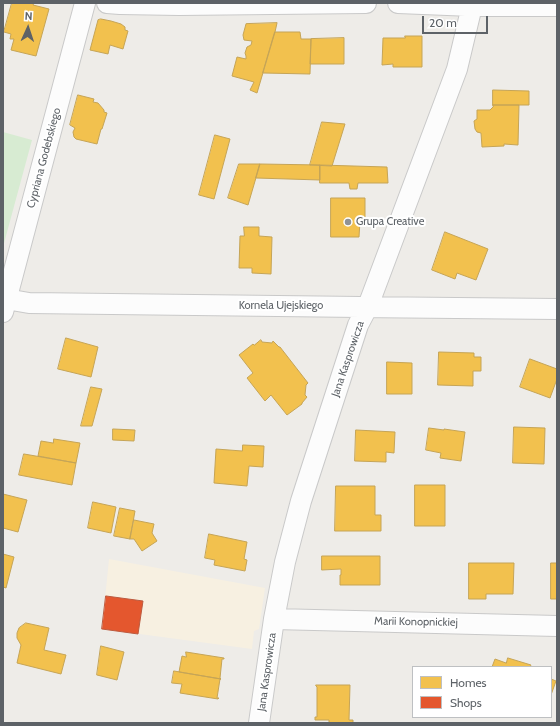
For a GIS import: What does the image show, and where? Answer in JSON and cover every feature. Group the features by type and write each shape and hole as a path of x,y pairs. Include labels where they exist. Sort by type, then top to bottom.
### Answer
{"street":[{"name":"Cypriana Godebskiego","path":"4,303 85,3"},
{"path":"107,3 179,5 366,3"},
{"path":"398,3 472,6 557,6"},
{"name":"Jana Kasprowicza","path":"259,723 274,619 301,501 358,325 368,306 457,69 472,6"},
{"name":"Kornela Ujejskiego","path":"4,303 557,309"},
{"name":"Marii Konopnickiej","path":"274,619 557,626"}],"shaded area":[{"path":"109,559 265,588 259,629 254,631 252,649 102,629"}],"green space":[{"path":"3,132 32,140 3,247"}],"building: Homes":[{"path":"12,3 34,3 33,5 49,9 36,56 11,50 14,39 10,39 11,34 4,32"},
{"path":"101,19 121,24 125,27 125,30 128,31 123,49 110,45 108,54 90,50 98,20"},
{"path":"277,23 257,93 250,90 254,82 232,76 237,57 246,59 245,53 247,47 251,45 252,41 244,40 243,35 246,24"},
{"path":"275,32 300,32 301,39 311,39 310,74 263,73"},
{"path":"405,36 422,36 422,67 393,67 393,64 382,65 383,38 405,38"},
{"path":"344,38 344,64 310,64 311,39"},
{"path":"493,90 529,91 529,105 493,105"},
{"path":"78,95 94,99 93,102 98,103 104,112 107,113 97,144 76,139 74,137 73,132 75,128 70,125"},
{"path":"493,105 519,105 518,145 504,144 504,146 482,147 481,133 477,132 475,129 474,121 477,119 477,110 490,110"},
{"path":"322,122 345,124 332,166 310,165"},
{"path":"215,135 230,139 214,199 199,195"},
{"path":"239,164 260,164 248,205 228,198"},
{"path":"260,164 320,165 320,180 256,178"},
{"path":"320,165 387,167 388,183 358,183 357,189 350,189 349,183 320,183"},
{"path":"331,198 365,198 365,221 360,221 359,237 331,237"},
{"path":"244,227 259,227 259,236 272,237 271,274 252,273 252,268 239,268 240,236 244,236"},
{"path":"445,232 488,249 476,280 457,273 455,279 432,270"},
{"path":"66,338 98,347 91,377 58,369"},
{"path":"261,340 262,342 272,343 273,341 280,347 308,383 306,385 305,395 307,397 302,404 287,415 271,395 265,401 247,378 253,373 239,355 253,344 254,345"},
{"path":"439,352 474,353 474,357 481,357 481,371 473,371 473,386 438,385"},
{"path":"530,359 557,369 557,379 550,398 520,387"},
{"path":"387,362 412,363 412,394 387,394"},
{"path":"91,387 102,389 92,426 81,426"},
{"path":"514,427 545,428 544,464 513,463"},
{"path":"429,428 465,432 461,461 440,458 441,453 426,450"},
{"path":"113,429 135,430 134,441 113,440"},
{"path":"356,430 395,432 394,453 386,452 386,462 355,461"},
{"path":"54,439 80,443 76,463 38,456 41,441 53,443"},
{"path":"243,445 264,446 263,467 249,466 247,486 214,483 216,449 242,451"},
{"path":"24,454 76,463 72,485 19,475"},
{"path":"415,485 445,485 445,526 415,526"},
{"path":"336,486 375,486 375,515 381,515 381,531 335,531"},
{"path":"3,494 27,500 18,532 3,528"},
{"path":"93,502 116,507 111,533 88,528"},
{"path":"120,508 135,511 130,539 114,536"},
{"path":"134,520 154,524 152,533 157,541 142,551 134,539 130,539"},
{"path":"209,534 247,542 244,559 247,560 245,571 214,565 215,560 205,558"},
{"path":"3,554 14,557 6,588 3,587"},
{"path":"322,556 380,556 380,585 340,585 341,569 322,570"},
{"path":"469,563 514,563 513,594 486,594 486,599 469,599"},
{"path":"551,563 557,563 557,599 551,599"},
{"path":"26,623 49,628 44,650 66,655 61,674 17,663 21,645 17,638 17,633 19,628"},
{"path":"101,646 124,652 117,680 97,675"},
{"path":"186,652 224,658 222,659 221,679 179,672 182,656 186,657"},
{"path":"508,658 531,665 492,666 495,659 506,663"},
{"path":"174,671 221,679 217,698 219,698 218,699 180,693 182,684 172,683"},
{"path":"552,679 556,681 552,692"},
{"path":"316,685 350,685 349,720 353,720 353,723 329,723 329,720 315,720 315,717 317,717"}],"building: Shops":[{"path":"106,596 143,601 138,634 102,629"}],"place":[{"name":"Grupa Creative","path":"348,222"}]}
